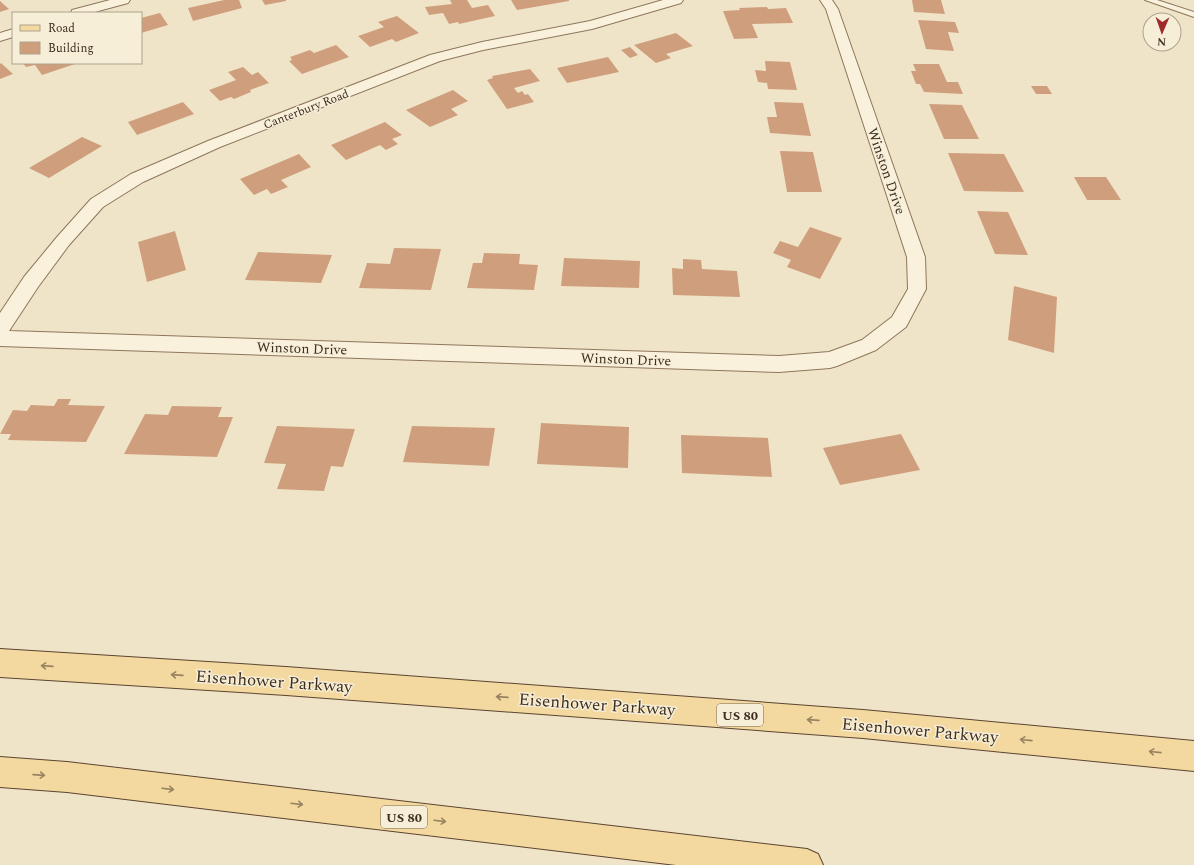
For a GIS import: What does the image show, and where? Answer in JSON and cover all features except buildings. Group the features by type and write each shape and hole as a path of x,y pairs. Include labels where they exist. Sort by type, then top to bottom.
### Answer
{"main road":[{"name":"Eisenhower Parkway","path":"0,664 286,681 863,724 1194,756"},
{"name":"US 80","path":"0,772 74,778 807,865"}],"street":[{"path":"81,12 124,0"},
{"name":"Canterbury Road","path":"0,328 31,282 63,241 97,203 137,178 214,144 435,58 482,46 592,25 677,0"},
{"name":"Winston Drive","path":"0,338 780,364 830,360 869,345 899,322 917,289 916,257 832,9 826,0"},
{"path":"0,37 12,33"}],"lane":[{"path":"1149,0 1194,15"}]}
